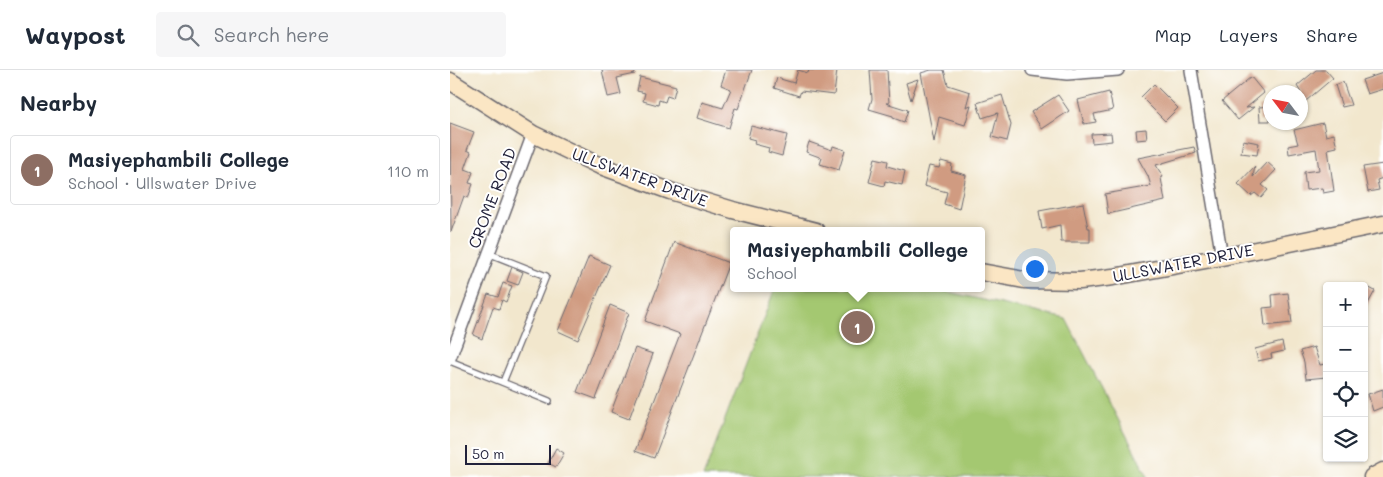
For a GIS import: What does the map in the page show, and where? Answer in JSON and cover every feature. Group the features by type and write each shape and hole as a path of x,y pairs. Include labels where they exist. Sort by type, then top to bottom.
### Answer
{"street":[{"path":"1032,70 1067,74 1118,70"},
{"path":"1191,70 1222,257"},
{"name":"ULLSWATER DRIVE","path":"450,81 533,134 598,165 670,191 733,210 800,227"},
{"name":"CROME ROAD","path":"450,360 533,134"},
{"name":"ULLSWATER DRIVE","path":"985,273 1024,280 1080,281 1113,277 1383,224"},
{"path":"1372,477 1383,471"}],"lane":[{"path":"488,253 546,276 503,382"},
{"path":"450,360 550,401"}],"green space":[{"path":"773,292 948,292 1066,319 1148,477 703,477"}],"building":[{"path":"602,70 634,70 635,74 617,78 621,94 608,97"},
{"path":"726,70 752,70 738,109 735,108 729,128 697,118 702,102 723,108 731,89 721,85"},
{"path":"798,70 808,73 809,70 837,70 834,95 801,91 799,96 774,88 777,78 794,83"},
{"path":"870,70 887,70 889,103 886,103 908,110 904,122 893,118 893,116 869,109 872,99"},
{"path":"931,70 944,70 948,85 970,92 966,107 971,105 965,125 939,117 934,142 921,73"},
{"path":"1316,70 1326,70 1333,78 1308,99 1308,85 1298,85"},
{"path":"1383,73 1383,89 1367,94 1362,80"},
{"path":"640,77 676,86 673,98 667,96 665,102 659,100 658,105 643,101 645,93 637,91"},
{"path":"1251,77 1263,92 1246,108 1254,107 1238,120 1222,101"},
{"path":"918,79 911,100 906,83"},
{"path":"1343,82 1351,105 1342,107 1335,85"},
{"path":"1154,84 1178,108 1165,121 1141,97"},
{"path":"1109,92 1113,110 1094,114 1096,122 1084,124 1078,100"},
{"path":"1002,95 1011,125 1007,141 992,137 998,113 982,118 977,103"},
{"path":"1058,95 1069,111 1042,129 1031,112"},
{"path":"1259,107 1263,107 1263,121 1260,121"},
{"path":"450,123 474,132 467,150 471,152 465,169 473,172 469,183 473,184 468,198 464,196 451,232"},
{"path":"1323,123 1326,136 1334,134 1337,147 1328,149 1334,191 1323,193 1322,188 1306,190 1304,172 1319,170 1316,149 1289,154 1288,146 1298,144 1294,130 1308,130 1308,127"},
{"path":"751,126 787,135 782,156 768,152 769,148 754,144 755,140 748,138"},
{"path":"1146,129 1147,139 1137,140 1136,130"},
{"path":"1111,133 1112,141 1092,143 1091,134"},
{"path":"1243,140 1259,143 1257,155 1241,153"},
{"path":"809,142 832,150 833,146 845,150 839,170 820,164 822,158 806,152"},
{"path":"1194,147 1196,153 1156,165 1163,177 1161,178 1165,201 1108,214 1105,194 1151,186 1138,158"},
{"path":"875,158 888,161 887,166 905,171 902,185 885,181 884,186 869,182"},
{"path":"941,161 952,164 951,171 966,175 959,209 944,204 947,192 924,186 929,166 939,168"},
{"path":"1267,162 1276,170 1262,185 1268,190 1261,198 1255,193 1251,196 1238,184 1255,166 1253,177"},
{"path":"1383,164 1383,178 1377,180 1379,190 1368,192 1363,167"},
{"path":"1083,203 1088,228 1090,228 1090,242 1061,242 1060,225 1042,229 1039,211"},
{"path":"674,242 729,263 654,458 635,451 680,334 645,321"},
{"path":"589,256 610,265 578,340 558,331"},
{"path":"512,267 523,272 518,285 507,281"},
{"path":"503,283 512,286 506,302 502,300 499,309 493,307 482,339 473,335 488,294 498,297"},
{"path":"1368,287 1375,291 1368,304"},
{"path":"1288,293 1292,323 1265,326 1263,308 1273,307 1272,295"},
{"path":"610,305 629,313 596,399 577,392"},
{"path":"1282,342 1284,351 1271,354 1272,358 1258,361 1255,349"},
{"path":"1314,347 1320,365 1323,364 1323,377 1306,379 1304,362 1300,351"},
{"path":"635,348 653,354 629,419 611,412"},
{"path":"1383,389 1383,407 1373,411 1368,394"},
{"path":"556,448 564,453 556,467 548,463"}],"place":[{"name":"Masiyephambili College","path":"857,327"}]}
